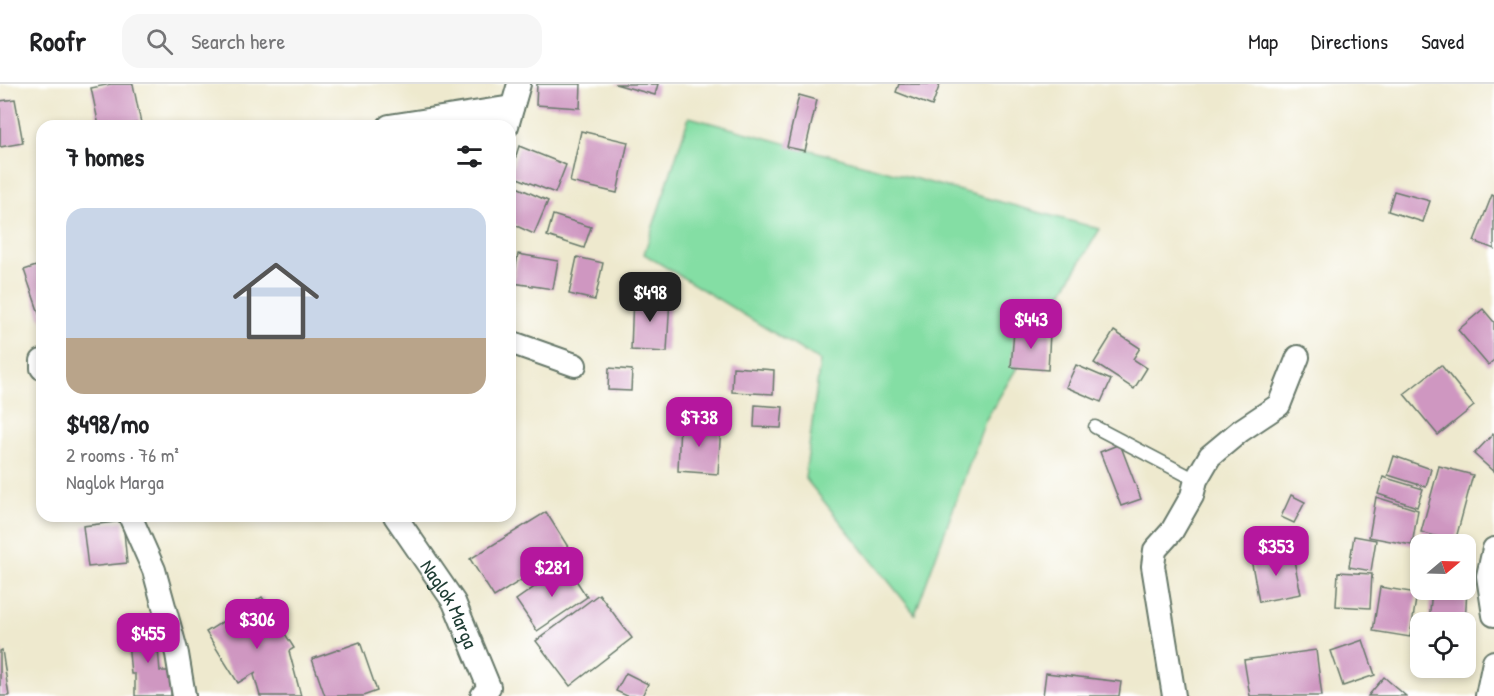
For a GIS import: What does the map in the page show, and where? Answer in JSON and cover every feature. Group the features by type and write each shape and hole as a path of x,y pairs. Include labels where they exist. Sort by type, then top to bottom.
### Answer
{"street":[{"path":"462,120 510,116 519,84"},
{"path":"516,344 575,365"},
{"path":"1174,696 1153,566 1155,550 1172,531 1192,496 1196,480 1210,456 1240,431 1279,405 1298,357"},
{"path":"133,522 154,570 177,654 184,696"},
{"name":"Naglok Marga","path":"398,522 454,602 490,693"},
{"path":"1494,549 1488,576 1494,615"},
{"path":"1487,696 1494,662"}],"lane":[{"path":"1095,427 1196,480"}],"green space":[{"path":"689,117 1100,229 985,421 915,614 805,478 820,361 644,254"}],"building":[{"path":"111,84 133,84 140,120 98,120 91,88"},
{"path":"537,84 581,84 580,108 536,105"},
{"path":"615,84 658,84 655,95"},
{"path":"899,84 940,84 932,106 896,92"},
{"path":"799,95 817,100 805,151 787,147"},
{"path":"15,99 23,143 0,147 0,101"},
{"path":"581,131 628,142 617,193 570,182"},
{"path":"519,146 566,165 555,193 516,177 516,156"},
{"path":"516,187 548,201 534,234 516,226"},
{"path":"1394,191 1430,201 1423,222 1388,211"},
{"path":"1492,195 1494,196 1494,249 1474,241"},
{"path":"553,215 591,227 584,248 547,236"},
{"path":"518,254 558,261 553,289 516,283"},
{"path":"577,257 603,263 595,300 569,294"},
{"path":"36,266 36,305 24,270"},
{"path":"633,295 670,297 667,352 631,350"},
{"path":"1483,309 1494,322 1494,360 1488,365 1458,330"},
{"path":"1014,331 1050,333 1048,370 1011,367"},
{"path":"1114,331 1140,348 1133,359 1147,368 1134,389 1094,363"},
{"path":"1076,365 1111,380 1101,402 1066,387"},
{"path":"1441,365 1474,406 1438,435 1404,394"},
{"path":"733,367 774,370 773,394 732,392"},
{"path":"609,368 632,370 631,391 608,390"},
{"path":"755,405 783,407 781,428 754,427"},
{"path":"680,422 721,424 718,474 678,471"},
{"path":"1494,435 1494,472 1474,454"},
{"path":"1120,444 1141,499 1121,506 1100,452"},
{"path":"1394,456 1431,469 1426,487 1388,475"},
{"path":"1439,466 1473,475 1457,534 1421,532"},
{"path":"1383,477 1423,489 1417,507 1378,494"},
{"path":"1291,495 1305,502 1294,523 1281,517"},
{"path":"1376,497 1418,510 1414,534 1410,534 1410,545 1369,537"},
{"path":"546,512 570,550 494,597 470,559"},
{"path":"123,522 127,563 88,567 83,526"},
{"path":"1354,536 1376,540 1371,571 1349,567"},
{"path":"1292,551 1301,594 1259,602 1251,559"},
{"path":"566,565 587,597 537,631 516,600"},
{"path":"1338,572 1372,574 1370,608 1336,606"},
{"path":"1380,587 1410,592 1410,600 1416,600 1414,612 1410,612 1410,637 1373,631"},
{"path":"599,594 632,638 570,686 536,641"},
{"path":"262,597 294,648 289,651 301,696 260,696 254,675 256,672 238,683 206,632"},
{"path":"1431,600 1466,600 1466,612 1430,612"},
{"path":"156,628 160,671 171,671 171,696 135,696 135,674 131,674 127,631"},
{"path":"1363,640 1375,675 1343,686 1331,651"},
{"path":"360,642 377,691 363,696 325,696 312,659"},
{"path":"2,650 9,696 0,696 0,651"},
{"path":"1316,650 1322,696 1250,696 1244,660"},
{"path":"626,673 648,684 642,696 627,696 616,691"},
{"path":"1046,673 1121,682 1119,696 1043,696"},
{"path":"1384,677 1406,696 1368,696"}]}
